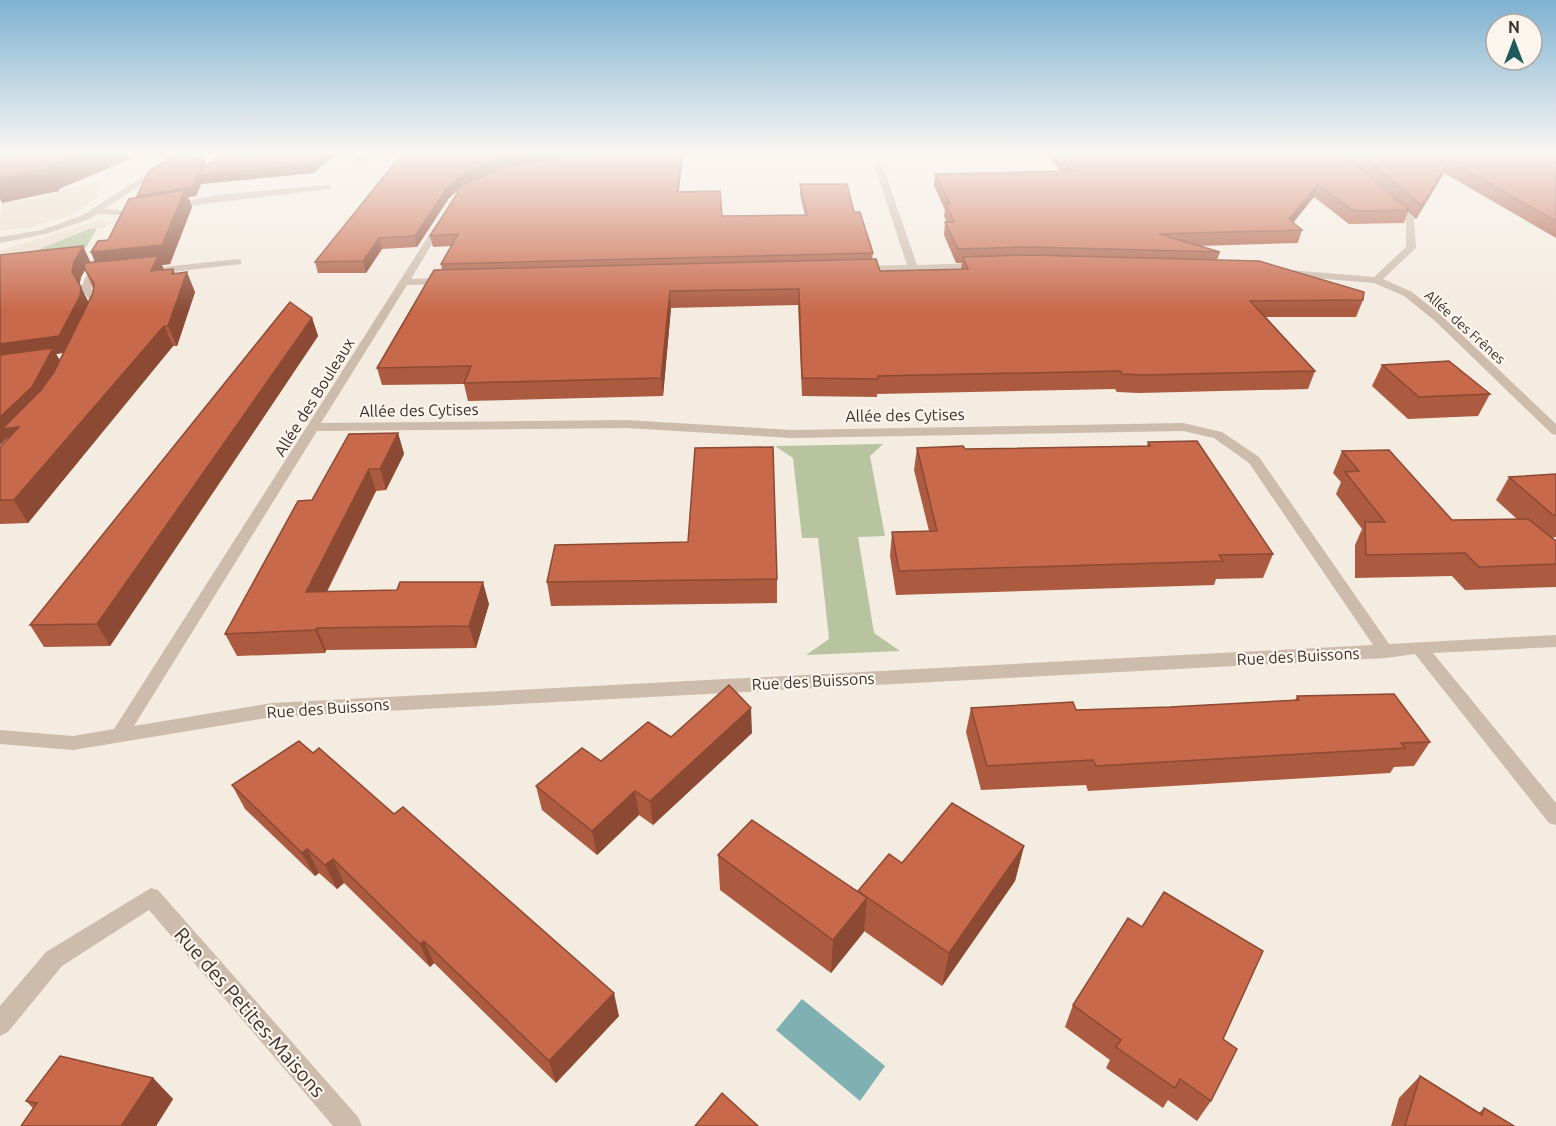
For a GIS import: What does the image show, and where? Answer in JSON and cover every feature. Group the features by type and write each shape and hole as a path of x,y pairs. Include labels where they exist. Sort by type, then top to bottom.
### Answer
{"street":[{"path":"0,240 43,232 84,218 104,207"},
{"path":"892,207 913,267"},
{"path":"1377,280 1411,248 1410,218 1396,207"},
{"name":"Allée des Bouleaux","path":"120,734 315,427 450,208"},
{"path":"97,211 131,212 112,235"},
{"path":"87,330 96,307 87,292 102,252"},
{"path":"146,272 238,262"},
{"path":"854,269 993,266"},
{"name":"Allée des Frênes","path":"1262,271 1377,280 1408,294 1438,318 1556,431"},
{"path":"405,282 463,280"},
{"name":"Allée des Cytises","path":"315,427 626,424 792,434 1183,427 1218,435 1254,460 1386,652"},
{"name":"Rue des Buissons","path":"0,737 73,743 272,710 1386,652 1556,641"},
{"path":"1421,650 1556,817"},
{"name":"Rue des Petites-Maisons","path":"0,1024 54,959 151,897 349,1126"}],"green space":[{"path":"97,228 80,258 0,265 89,229"},
{"path":"883,444 870,456 885,536 858,537 874,633 900,651 806,655 829,639 818,538 802,538 793,458 775,446"}],"shaded area":[{"path":"2,207 84,207 74,214 29,228 0,230"},
{"path":"100,220 108,223 105,227 89,229 0,265 0,251"}],"water":[{"path":"802,999 885,1066 860,1101 776,1030"}],"building":[{"path":"125,207 178,207 162,245 91,252 98,241 108,240"},
{"path":"360,207 435,207 415,236 379,238 363,261 315,262"},
{"path":"449,207 721,207 722,216 807,215 805,207 853,207 854,212 860,212 873,253 441,264 458,234 430,236"},
{"path":"947,207 1300,207 1289,219 1302,230 1159,234 1220,252 1029,247 958,249 945,222 954,222"},
{"path":"1348,207 1405,207 1409,210 1354,211"},
{"path":"1530,207 1556,207 1556,221"},
{"path":"83,246 74,262 72,272 81,287 80,296 59,336 0,344 0,255"},
{"path":"1030,255 1259,261 1364,292 1363,300 1250,301 1315,371 1144,375 1122,374 1120,371 878,376 878,379 802,378 799,289 670,291 661,378 464,383 471,366 377,368 434,270 876,259 880,271 968,269 963,257"},
{"path":"158,256 151,271 173,269 172,274 187,272 168,326 164,326 14,500 0,500 0,447 19,427 2,429 41,390 54,372 93,293 94,283 84,268 85,263"},
{"path":"290,302 312,318 97,624 30,625"},
{"path":"53,348 32,387 0,417 0,355"},
{"path":"1449,361 1490,394 1419,397 1382,365"},
{"path":"398,433 380,469 369,469 306,592 397,590 400,582 483,582 469,626 317,628 315,630 225,634 298,501 312,500 349,434"},
{"path":"1197,441 1273,554 1219,555 1223,561 899,571 892,532 937,531 917,448 1150,446 1148,442"},
{"path":"773,447 777,579 547,582 555,545 688,542 695,448"},
{"path":"1389,450 1452,520 1528,519 1556,541 1556,564 1479,567 1465,553 1366,555 1365,522 1385,522 1345,472 1359,471 1342,451"},
{"path":"1556,474 1556,515 1553,515 1509,477"},
{"path":"729,685 751,708 650,801 635,791 592,831 536,786 582,748 601,761 648,722 671,737"},
{"path":"1394,694 1430,742 1401,743 1405,748 1096,766 1093,760 987,766 971,708 1073,702 1076,710 1170,707 1299,700 1297,696"},
{"path":"299,741 313,753 319,748 394,814 403,807 614,993 549,1061 424,941 420,944 333,859 325,865 307,849 302,853 232,785"},
{"path":"952,803 1024,846 949,953 858,891 889,854 902,863"},
{"path":"752,820 867,898 833,940 718,855"},
{"path":"1164,892 1263,951 1223,1039 1237,1049 1211,1101 1180,1079 1175,1088 1116,1047 1121,1040 1073,1005 1128,918 1142,927"},
{"path":"60,1056 153,1078 121,1126 21,1126 37,1103 26,1101"},
{"path":"1420,1076 1482,1115 1484,1108 1514,1126 1405,1126"},
{"path":"722,1093 758,1126 695,1126"}]}
